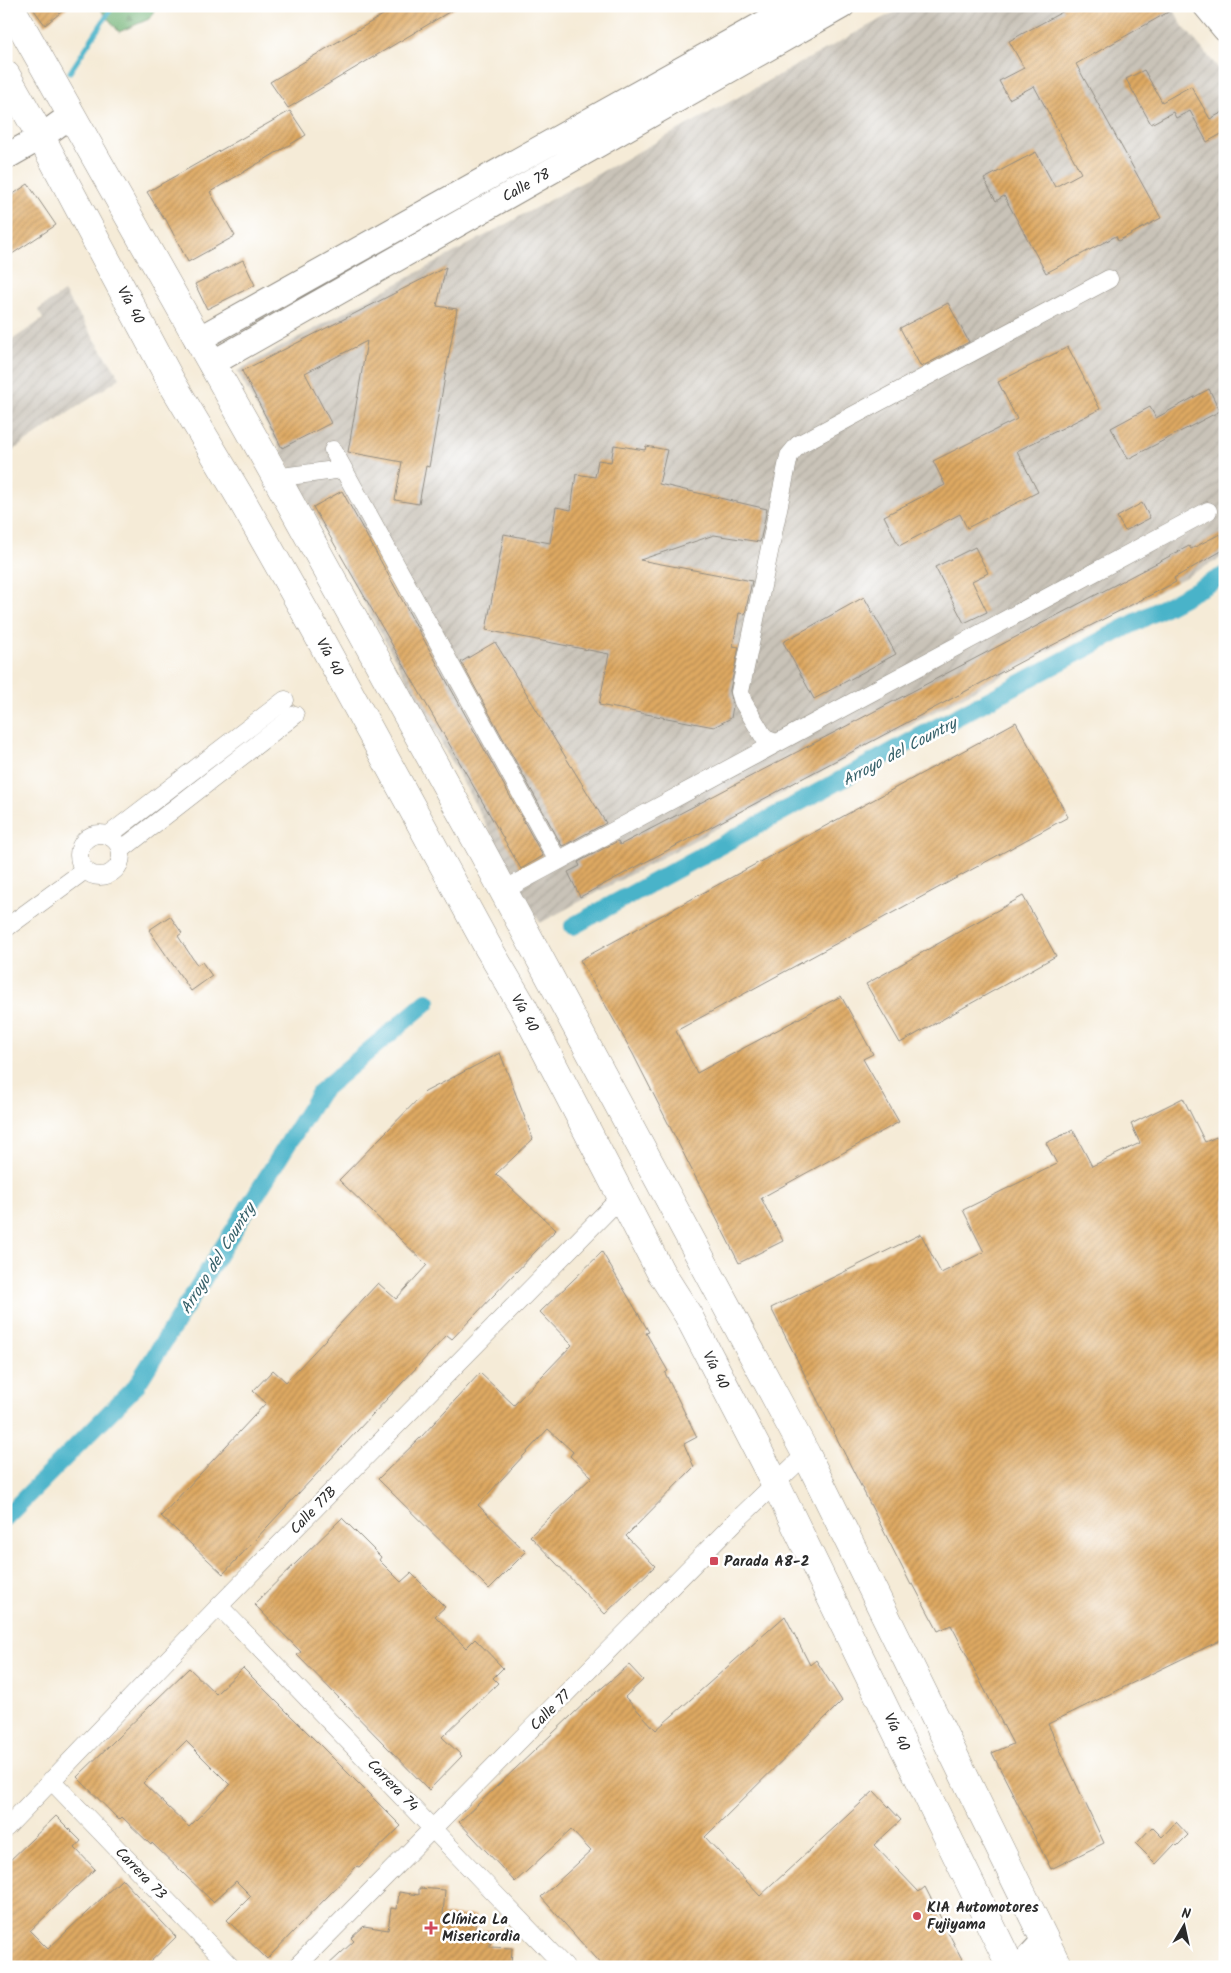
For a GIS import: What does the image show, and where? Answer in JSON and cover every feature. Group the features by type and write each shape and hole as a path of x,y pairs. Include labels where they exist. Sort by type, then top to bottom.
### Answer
{"highway":[{"path":"10,6 70,116 101,166 211,364 286,477 481,849 511,886 722,1298 806,1454 1058,1967"},
{"name":"Vía 40","path":"6,75 172,383 240,497 523,1007 660,1271 688,1316 776,1483 1011,1967"},
{"path":"240,497 286,477"},
{"path":"445,868 481,849"},
{"path":"688,1316 722,1298"}],"main road":[{"name":"Calle 78","path":"197,340 795,6"},
{"name":"Calle 78","path":"211,364 842,6"},
{"path":"1206,6 1225,29"},
{"path":"6,157 41,137 70,116"},
{"path":"1020,1967 1045,1940"}],"street":[{"path":"776,743 765,739 743,702 740,692 792,450 798,445 1109,279"},
{"path":"333,450 558,861"},
{"path":"286,477 343,469"},
{"path":"511,886 1208,511"},
{"path":"109,835 285,700"},
{"path":"121,850 295,715"},
{"path":"96,834 109,835 121,850 120,864 110,873 98,876 85,870 79,859 79,852 84,840 96,834"},
{"path":"6,928 85,870"},
{"name":"Calle 77B","path":"6,1828 219,1606 622,1196"},
{"name":"Calle 77","path":"296,1967 806,1454"},
{"name":"Carrera 74","path":"219,1606 434,1828 565,1967"},
{"name":"Carrera 73","path":"51,1780 231,1967"}],"shaded area":[{"path":"905,6 1172,6 1182,25 1225,76 1225,556 540,923 237,371"},
{"path":"64,292 120,378 6,455 6,344 43,319 38,310"}],"green space":[{"path":"98,6 157,6 149,19 119,32"}],"building":[{"path":"31,6 69,6 45,25"},
{"path":"398,6 459,6 288,108 270,82"},
{"path":"1062,6 1179,6 1076,64 1161,218 1118,241 1116,236 1046,273 1004,196 996,201 984,179 1036,152 1055,187 1081,173 1034,86 1009,99 999,81 1024,68 1009,41 1064,11"},
{"path":"1144,70 1162,102 1191,86 1210,119 1225,111 1225,132 1207,142 1190,111 1176,118 1173,112 1151,124 1126,79"},
{"path":"290,111 306,135 210,192 235,236 188,262 165,218 147,192"},
{"path":"28,184 56,225 6,258 6,199"},
{"path":"243,260 255,285 207,309 195,284"},
{"path":"446,267 437,306 457,309 429,467 426,466 419,504 395,500 402,462 348,452 367,341 305,373 331,423 282,448 242,371"},
{"path":"948,303 969,342 921,367 900,328"},
{"path":"1068,347 1100,409 1017,451 1038,492 967,528 960,514 899,546 884,516 945,485 933,461 1017,419 998,382"},
{"path":"1209,389 1220,411 1128,459 1111,428 1150,407 1156,418"},
{"path":"614,445 645,450 646,446 667,450 659,484 767,509 760,542 714,535 640,560 752,581 745,614 739,613 733,646 739,647 730,690 733,706 731,718 714,727 599,705 609,654 486,630 504,534 550,543 556,507 571,510 576,474 595,477 598,460 611,462"},
{"path":"342,491 543,856 521,869 313,507"},
{"path":"1142,503 1150,518 1125,531 1117,517"},
{"path":"1220,534 1225,544 1225,549 1174,578 1176,582 1043,650 580,897 568,872 580,866 578,862 618,841 620,845 1189,546 1191,549"},
{"path":"975,547 988,573 972,581 987,612 964,623 935,567"},
{"path":"864,597 896,654 814,699 783,642"},
{"path":"495,642 606,823 562,846 461,662"},
{"path":"1016,722 1068,817 676,1031 697,1073 841,996 873,1054 863,1059 899,1122 761,1198 783,1241 739,1263 633,1054 580,960"},
{"path":"1023,896 1056,956 900,1043 866,984"},
{"path":"170,916 182,933 178,936 197,965 202,962 212,976 191,991 149,930"},
{"path":"500,1053 533,1139 496,1174 556,1230 452,1339 447,1335 223,1574 161,1516 266,1403 253,1391 273,1370 286,1382 378,1283 396,1299 427,1265 339,1180 425,1092"},
{"path":"1183,1098 1205,1142 1225,1133 1225,1638 1048,1724 1104,1843 1051,1869 992,1753 1013,1744 951,1625 938,1631 913,1584 911,1585 771,1308 921,1234 941,1273 984,1252 963,1210 1057,1164 1046,1143 1073,1130 1092,1166 1140,1143 1131,1124"},
{"path":"602,1252 649,1332 646,1333 668,1371 665,1373 697,1437 684,1444 694,1467 626,1536 655,1566 605,1614 530,1536 592,1477 570,1456 573,1452 548,1429 478,1505 526,1552 489,1589 378,1479 422,1436 480,1373 514,1405 572,1345 540,1312"},
{"path":"342,1518 381,1557 379,1560 401,1582 411,1573 445,1607 435,1616 466,1648 475,1639 503,1668 493,1678 498,1683 442,1737 462,1756 429,1790 297,1655 301,1652 254,1604"},
{"path":"785,1616 810,1665 816,1660 842,1701 705,1837 760,1896 874,1791 901,1820 874,1845 919,1892 925,1887 966,1967 603,1967 541,1897 591,1851 571,1830 515,1882 459,1822 590,1698 629,1665 643,1680 625,1697 656,1730"},
{"path":"189,1668 216,1694 243,1668 401,1826 359,1867 357,1866 267,1959 227,1920 251,1896 236,1881 213,1902 152,1843 151,1845 122,1817 119,1820 77,1777","holes":["186,1741 230,1785 189,1827 143,1783"]},
{"path":"56,1816 81,1841 75,1848 95,1869 30,1931 48,1949 122,1879 176,1937 145,1967 6,1967 6,1864"},
{"path":"1176,1822 1188,1835 1177,1846 1175,1844 1156,1864 1136,1844 1152,1827 1162,1837"},
{"name":"Clínica La Misericordia","path":"419,1888 445,1890 443,1915 476,1915 475,1930 491,1930 490,1947 512,1948 511,1967 326,1967 354,1941 351,1938 364,1926 388,1930 391,1908 397,1909 399,1892 419,1895"}],"waterway":[{"path":"70,72 113,6"},
{"name":"Arroyo del Country","path":"573,926 930,731 1225,575"},
{"name":"Arroyo del Country","path":"6,1517 136,1386 321,1091 427,1002"}],"place":[{"name":"Parada A8-2","path":"714,1561"},
{"name":"KIA Automotores Fujiyama","path":"917,1916"},
{"name":"Clínica La Misericordia","path":"431,1928"}]}
